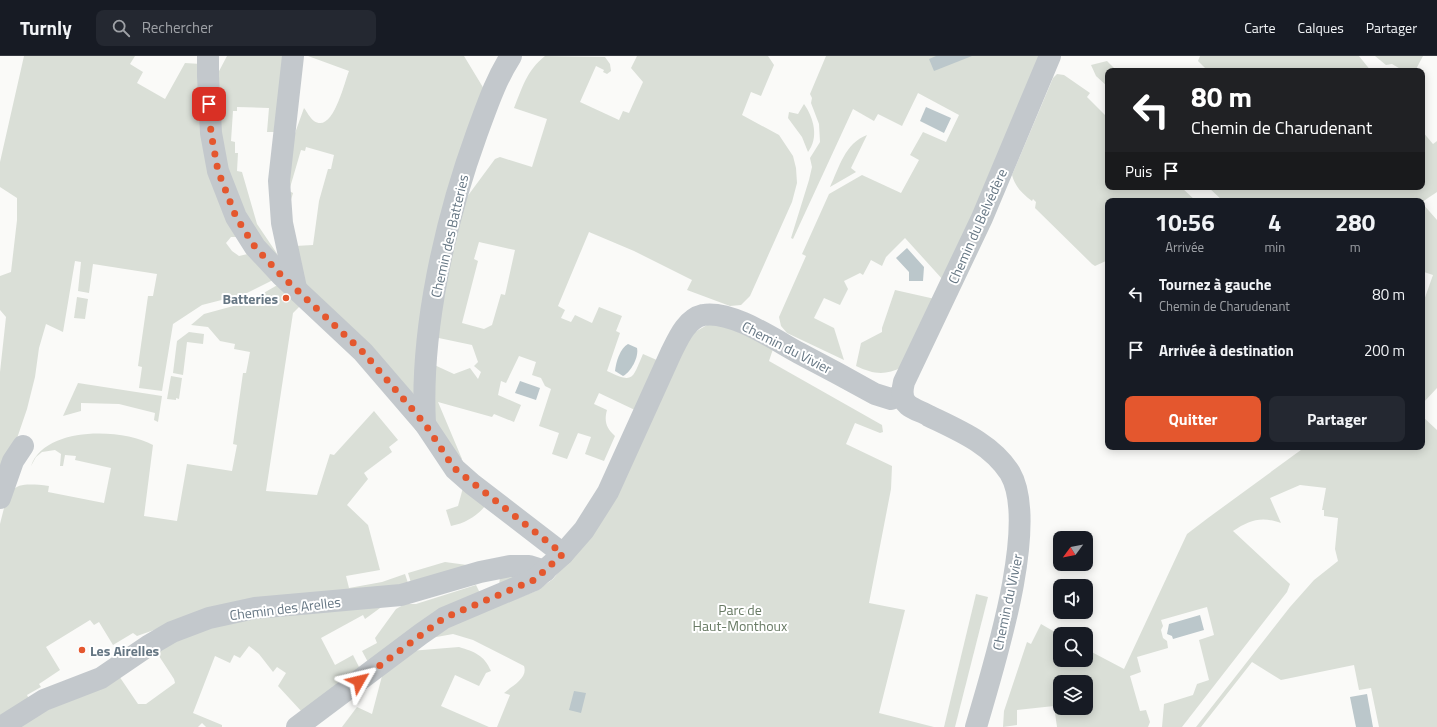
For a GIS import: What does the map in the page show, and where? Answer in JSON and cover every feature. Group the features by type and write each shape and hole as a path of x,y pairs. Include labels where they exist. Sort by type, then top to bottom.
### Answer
{"street":[{"path":"208,56 211,133 218,171 226,195 236,217 255,247 363,352 425,424 454,468 563,554"},
{"path":"293,56 279,181 282,223 296,288"},
{"name":"Chemin des Batteries","path":"425,424 424,396 426,367 432,312 441,262 459,185 469,155 496,81 511,56"},
{"name":"Chemin du Belvédère","path":"902,395 904,382 982,218 1050,56"},
{"name":"Chemin du Vivier","path":"297,727 444,618 528,583 545,571 563,554 584,530 608,492 680,335 691,321 703,315 716,315 753,327 875,394 891,399 902,395 908,405 964,433 985,447 1010,473 1017,489 1020,508 1020,532 1017,567 976,727"},
{"path":"0,498 13,461 23,446"},
{"name":"Chemin des Arelles","path":"1,727 44,700 102,678 148,646 172,632 209,618 255,608 401,596 480,572 510,566 529,566 545,571"}],"green space":[{"path":"24,56 135,56 130,64 143,72 137,83 165,99 185,63 201,64 240,237 231,237 226,243 232,251 239,256 252,253 277,278 245,294 202,305 173,324 162,391 139,388 142,367 138,366 148,296 153,296 157,274 93,264 89,293 78,291 81,262 75,261 63,332 46,324 39,348 35,377 27,409 13,450 0,465 0,372 6,317 0,310 0,276 11,272 17,220 17,198 0,187 0,162"},
{"path":"227,56 286,56 276,132 267,132 269,108 237,107 237,111 233,111 231,141 235,142 235,153 238,153 237,171 242,172 257,224 280,258 256,237 223,160 217,75"},
{"path":"308,56 464,56 487,94 417,401 307,291 295,246 313,245 319,201 328,169 331,169 334,155 306,147 305,151 301,150 289,191 293,193 288,210 290,147 304,108 314,121 321,123 327,120 332,114 341,96 349,71"},
{"path":"545,56 605,57 610,64 611,71 607,74 603,72 604,70 596,66 580,102 619,120 623,111 629,113 643,82 631,68 637,56 768,56 774,65 761,96 751,92 742,115 779,135 793,156 796,168 797,183 792,202 750,296 741,305 730,306 687,290 692,280 634,251 589,232 558,306 565,310 561,318 571,322 575,315 592,323 599,307 622,316 616,331 620,333 607,371 616,375 627,378 631,377 637,369 643,354 659,361 637,411 599,393 594,404 607,410 606,424 615,436 604,461 585,454 591,437 578,433 567,459 552,454 559,433 539,426 551,389 545,386 541,378 532,375 536,362 519,356 506,383 501,381 498,395 521,405 514,422 494,414 492,417 438,402 462,459 456,458 435,421 430,363 454,374 470,368 478,379 481,372 474,366 478,362 472,345 434,337 461,205 495,159 500,157 532,167 547,119 514,108 529,73","holes":["479,242 515,250 505,295 501,294 492,325 484,329 462,323 478,261 474,259"]},
{"path":"826,56 1044,56 944,281 905,238 886,257 882,266 871,260 863,275 860,273 844,281 848,289 840,305 824,298 814,318 834,328 844,360 787,333 781,326 779,317 806,256 802,254 829,194 862,175 901,193 919,160 910,155 923,132 946,142 959,115 918,93 902,126 878,114 874,121 853,109 793,239 791,238 812,167 810,158 820,142 819,124 811,103 812,98 810,94"},
{"path":"1200,56 1359,56 1369,68 1205,68 1198,61"},
{"path":"1375,56 1423,56 1417,68 1399,68 1392,64 1386,65"},
{"path":"1107,61 1114,68 1105,68 1105,84 1096,76 1091,65"},
{"path":"1057,74 1064,75 1090,93 1087,97 1105,115 1105,190 1184,190 1193,198 1105,198 1105,261 1095,266 1035,208 1036,202 1033,199 1032,201 1020,190 1012,175 1053,78"},
{"path":"804,104 813,122 814,128 813,141 808,152 802,137 788,118 789,112 798,114"},
{"path":"867,135 851,168 856,172 830,187 848,150 859,139"},
{"path":"1425,135 1433,144 1437,141 1437,192 1425,200 1425,198 1220,198 1211,190 1425,190"},
{"path":"1425,206 1437,220 1437,388 1425,401 1425,298 1433,275 1425,272"},
{"path":"281,283 303,303 293,313 266,491 317,495 330,454 334,455 374,411 398,440 389,447 392,452 364,473 368,479 347,505 368,525 380,570 346,576 349,588 382,582 405,574 409,586 171,624 137,636 133,633 113,645 99,622 94,625 90,620 46,647 60,670 39,684 41,687 27,695 30,701 0,719 0,524 9,495 18,486 49,486 48,492 104,503 111,468 75,460 76,456 65,455 63,466 60,466 61,454 55,450 42,452 37,456 52,443 68,437 86,434 123,435 139,439 153,445 144,516 177,521 187,464 232,471 237,445 233,444 243,373 246,373 250,352 234,349 235,344 220,341 208,327 191,325 204,314 248,302"},
{"path":"895,290 935,299 902,367 890,372 879,373 868,371 856,366 861,343 882,332"},
{"path":"77,297 88,299 85,319 74,318"},
{"name":"Parc de Haut-Monthoux","path":"707,325 724,325 773,349 769,361 882,425 883,432 880,433 855,423 846,444 892,466 891,489 869,603 905,610 879,713 934,727 497,727 510,695 504,693 522,678 525,670 524,666 473,640 453,634 431,638 447,626 536,591 553,579 587,537 675,359 695,332"},
{"path":"189,332 204,334 203,344 187,342 183,375 173,373 177,341"},
{"path":"171,376 182,378 179,399 176,398 176,400 167,399"},
{"path":"78,383 162,396 158,422 154,420 155,413 119,404 81,403 81,411 63,416"},
{"path":"1425,419 1437,430 1437,727 1379,727 1371,688 1359,690 1354,665 1281,680 1252,662 1201,727 1196,727 1290,607 1314,580 1338,561 1335,549 1338,518 1324,516 1324,510 1322,510 1326,488 1300,485 1270,498 1281,523 1267,520 1256,520 1233,531 1290,584 1287,592 1182,727 1162,727 1164,704 1193,695 1197,684 1209,680 1199,640 1214,635 1207,607 1161,620 1163,626 1161,630 1163,638 1167,641 1168,648 1137,657 1141,672 1130,676 1140,711 1146,710 1150,722 1148,727 1057,727 1055,715 1093,715 1093,675 1053,675 1053,706 1017,710 1017,725 1003,727 1004,711 1027,642 1031,644 1041,624 1053,631 1053,667 1093,667 1093,653 1124,669 1187,534 1301,450 1425,450"},
{"path":"464,484 487,504 471,518 462,523 451,526 446,510 458,506"},
{"path":"445,562 467,565 412,586 408,573"},
{"path":"515,574 514,579 508,584 440,613 369,664 362,651 377,643 375,638 396,609 405,604 416,604 476,585 480,593 499,586 500,577"},
{"path":"976,594 988,597 955,727 944,727"},
{"path":"387,603 365,619 363,615 321,638 335,665 353,655 361,671 302,712 278,686 286,673 277,667 273,672 259,654 249,646 240,658 234,655 230,663 215,656 193,713 222,725 222,727 206,727 202,723 198,727 12,727 119,676 138,704 146,704 175,683 174,679 157,653 160,646 231,618"},
{"path":"459,647 482,658 491,671 486,673 479,686 455,675 441,706 489,727 342,727 357,707 372,714 382,676 410,651"}],"shaded area":[{"path":"936,56 972,56 934,71 929,59"},
{"path":"926,107 951,118 944,133 920,121"},
{"path":"907,248 924,267 923,281 909,281 909,272 896,258"},
{"path":"628,344 637,348 637,356 631,368 623,376 615,371 617,360 625,346"},
{"path":"520,381 540,388 536,400 515,393"},
{"path":"1200,615 1204,630 1173,639 1172,636 1167,634 1169,624"},
{"path":"574,691 586,693 581,713 569,710"},
{"path":"1367,694 1373,727 1356,727 1350,697"}],"place":[{"name":"Batteries","path":"286,298"},
{"name":"Les Airelles","path":"82,650"}],"route":[{"path":"209,104 211,133 218,171 226,195 236,217 255,247 282,276 326,315 363,352 425,424 454,468 472,484 563,554 534,580 444,618 359,681"}]}
